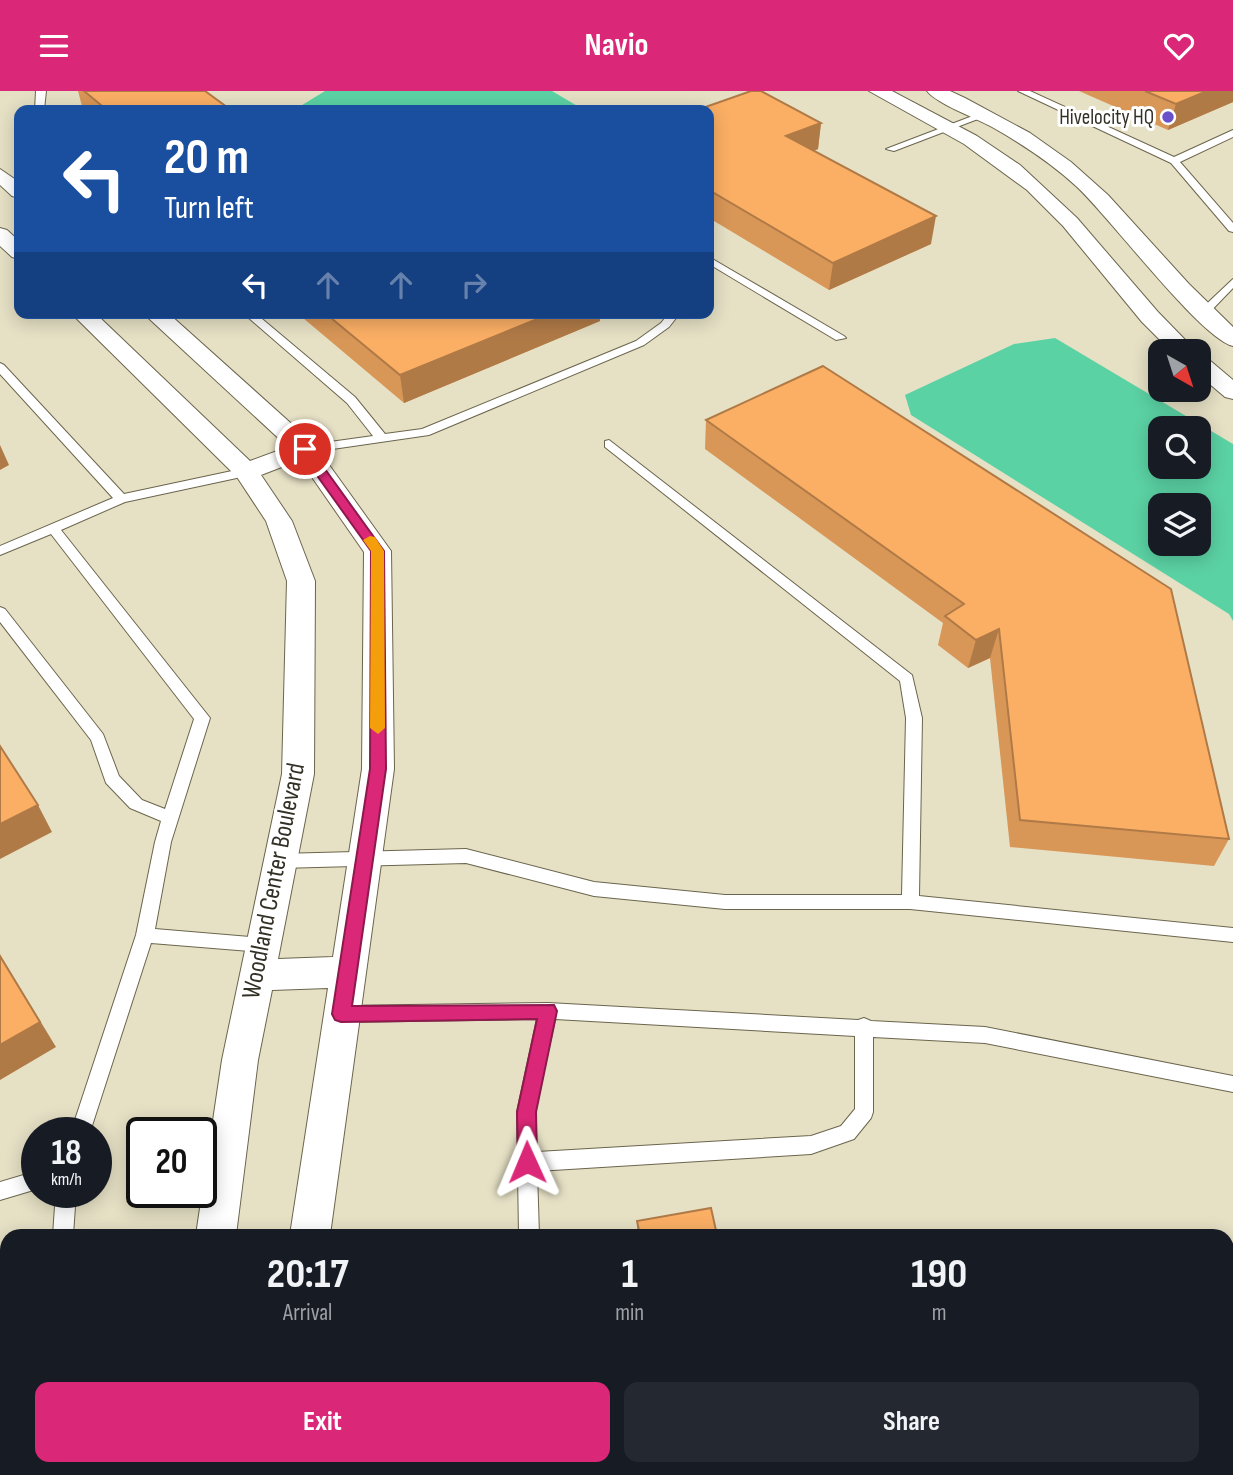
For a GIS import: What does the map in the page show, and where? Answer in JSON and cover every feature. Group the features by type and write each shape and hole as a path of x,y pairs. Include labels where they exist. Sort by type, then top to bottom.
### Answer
{"street":[{"path":"877,91 951,126 998,156 1053,204 1157,327 1171,339"},
{"path":"936,91 986,114 1038,147 1099,197 1202,314 1233,339"},
{"path":"0,174 14,187"},
{"path":"0,234 14,248"},
{"path":"1157,327 1202,314"},
{"name":"Woodland Center Boulevard","path":"88,319 246,472 279,521 301,581 298,774 240,1060 217,1229"},
{"path":"161,319 305,449 378,551 378,769 311,1229"},
{"path":"1211,373 1233,392"},
{"path":"246,472 305,449"},
{"path":"260,960 348,972"}],"lane":[{"path":"1023,91 1139,142 1174,161 1233,229"},
{"path":"891,149 986,114"},
{"path":"1174,161 1233,132"},
{"path":"714,263 840,338"},
{"path":"1202,314 1233,282"},
{"path":"255,319 351,400 382,438"},
{"path":"305,449 425,432 640,343 670,319"},
{"path":"0,367 121,499"},
{"path":"609,444 907,679 914,718 910,902"},
{"path":"0,551 121,499 246,472"},
{"path":"53,528 202,718 170,818 145,935 86,1117"},
{"path":"0,612 97,738 112,779 135,804 170,818"},
{"path":"280,861 466,856 594,889 725,902 910,902 1233,935"},
{"path":"145,935 260,960"},
{"path":"529,1229 526,1112 548,1011"},
{"path":"341,1014 548,1011 985,1035 1233,1084"},
{"path":"527,1162 811,1145 847,1133 864,1112 864,1027"},
{"path":"0,1191 21,1185"},
{"path":"63,1229 65,1208"}],"shaded area":[{"path":"325,91 552,91 576,105 302,105"},
{"path":"1055,338 1148,393 1148,403 1164,403 1186,416 1148,416 1148,479 1211,479 1211,431 1233,444 1233,621 1229,614 911,415 905,395 1014,344"}],"building":[{"path":"84,91 205,91 224,105 101,105"},
{"path":"751,91 761,91 821,123 786,136 936,216 833,263 714,193 714,105 711,105"},
{"path":"1145,91 1207,91 1176,104"},
{"path":"332,319 537,319 400,375"},
{"path":"823,366 1171,589 1229,839 1020,820 999,629 976,640 945,616 964,604 706,420"},
{"path":"0,746 38,805 0,824"},
{"path":"0,956 40,1022 0,1045"},
{"path":"711,1208 716,1229 639,1229 637,1221"}],"slow traffic":[{"path":"370,540 378,551 378,728"}],"place":[{"name":"Hivelocity HQ","path":"1168,117"}],"route":[{"path":"305,449 378,551 378,769 341,1014 548,1011 526,1112 527,1162"}]}
